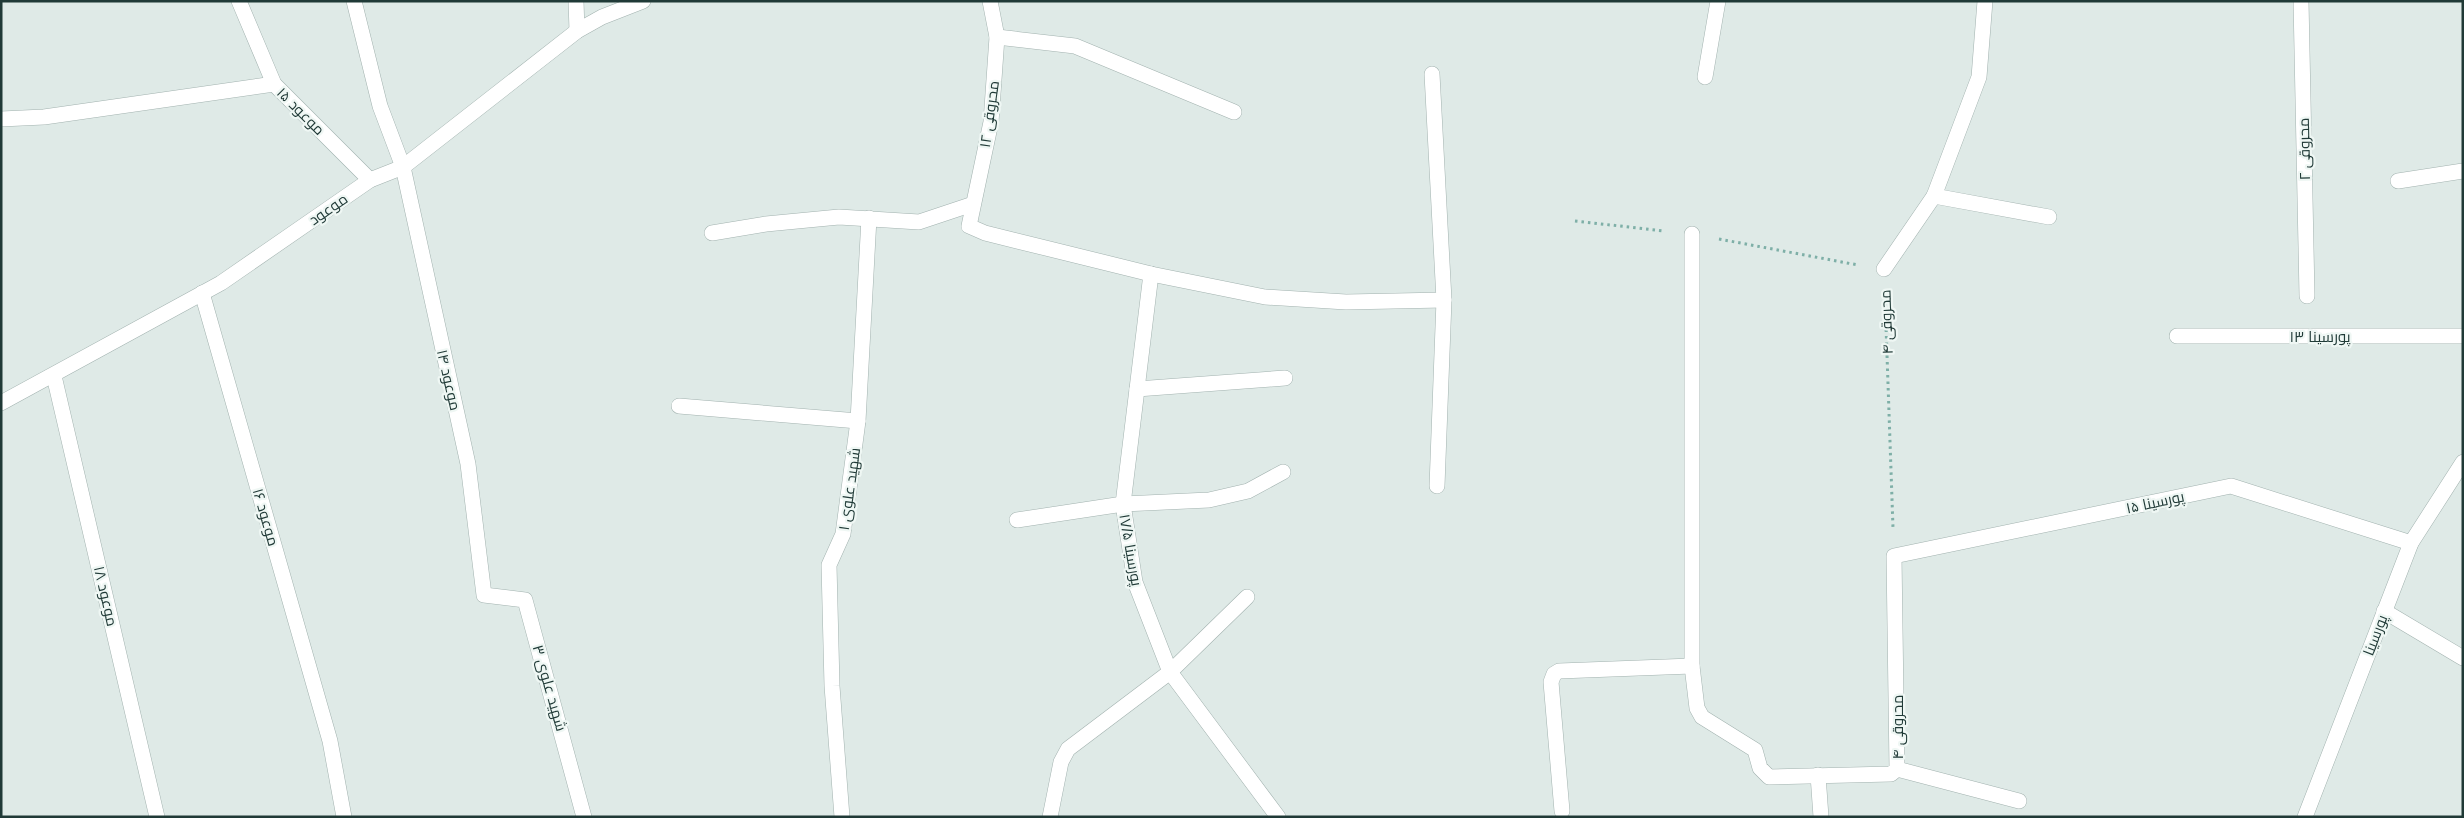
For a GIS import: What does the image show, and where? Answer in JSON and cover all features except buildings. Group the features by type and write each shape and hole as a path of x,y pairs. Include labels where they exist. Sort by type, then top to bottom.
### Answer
{"street":[{"name":"موعود ۱۵","path":"239,1 274,84 370,180"},
{"name":"موعود ۱۴","path":"354,1 380,106 403,167 468,464 484,595"},
{"path":"576,1 577,31"},
{"name":"موعود","path":"1,403 54,376 221,283 370,180 403,167 577,31 602,17 643,1"},
{"name":"محروقی ۱۲","path":"990,1 998,37 991,122 969,226 985,233 1151,274"},
{"path":"1705,77 1718,1"},
{"name":"محروقی ۴","path":"1884,269 1934,196 1979,77 1985,1"},
{"name":"محروقی ۲","path":"2301,1 2307,296"},
{"path":"998,37 1075,46 1234,112"},
{"path":"1432,74 1444,300 1437,486"},
{"path":"1,119 44,117 274,84"},
{"path":"2398,181 2463,171"},
{"path":"1934,196 2049,218"},
{"path":"712,233 766,224 839,218 919,222 973,204"},
{"name":"شهید علوی ۱","path":"842,817 832,686 829,565 843,534 858,421 869,218"},
{"name":"محروقی ۴","path":"1692,234 1692,666 1697,708 1702,717 1755,750 1760,768 1769,777 1891,774 1897,769 1894,556"},
{"path":"1151,274 1265,297 1346,302 1444,300"},
{"name":"پورسینا ۱۷/۵","path":"1151,274 1123,504 1135,582 1170,672 1278,817"},
{"name":"موعود ۱۶","path":"202,293 330,742 344,817"},
{"name":"پورسینا ۱۳","path":"2177,336 2463,336"},
{"name":"موعود ۱۸","path":"54,376 157,817"},
{"path":"1137,389 1285,378"},
{"path":"678,406 858,421"},
{"name":"پورسینا","path":"2305,817 2411,543 2463,462"},
{"path":"1017,520 1123,504 1209,500 1248,491 1283,472"},
{"name":"پورسینا ۱۵","path":"1894,556 2231,486 2411,543"},
{"name":"شهید علوی ۳","path":"484,595 525,600 584,817"},
{"path":"1050,817 1061,762 1068,749 1170,672 1247,597"},
{"path":"2384,611 2463,658"},
{"path":"1562,811 1551,682 1554,674 1559,671 1692,666"},
{"path":"1897,769 2019,801"},
{"path":"1818,775 1821,817"}],"path":[{"path":"1575,221 1692,234 1884,269"},
{"name":"محروقی ۴","path":"1884,269 1894,556"}]}
